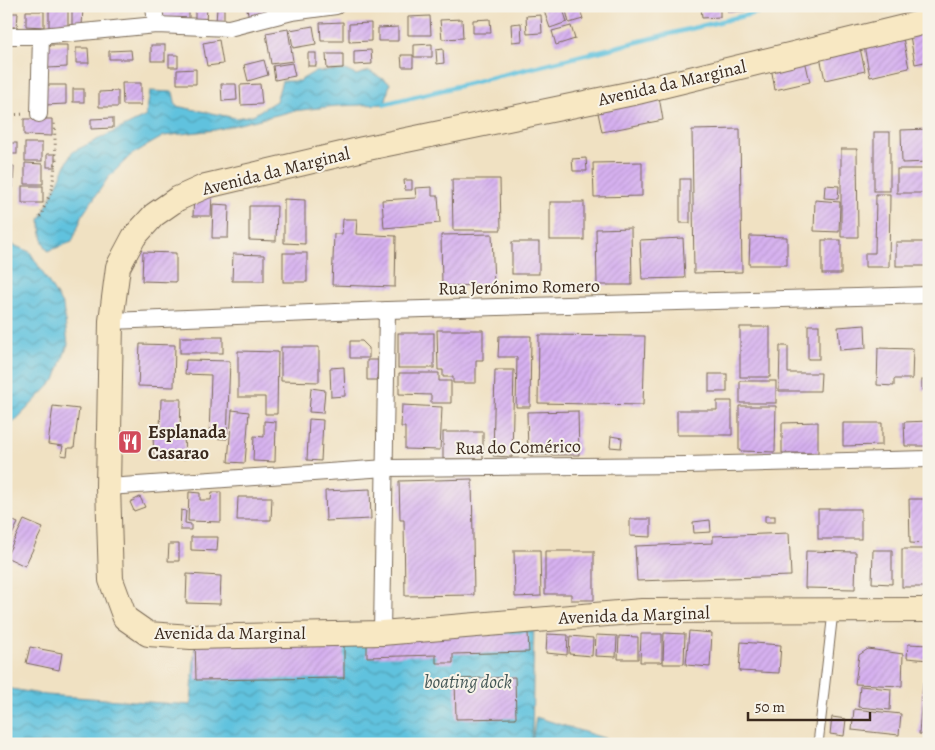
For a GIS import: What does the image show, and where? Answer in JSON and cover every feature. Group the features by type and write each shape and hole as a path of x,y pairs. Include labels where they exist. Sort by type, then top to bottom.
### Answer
{"street":[{"path":"154,6 156,25"},
{"path":"6,36 41,36 156,25 229,28 292,12 336,6"},
{"name":"Avenida da Marginal","path":"929,21 633,93 363,149 206,186 177,199 154,215 134,237 118,267 110,321 108,487 110,580 125,618 148,634 192,637 382,633 642,611 833,612 929,610"},
{"path":"39,114 41,36"},
{"name":"Rua Jerónimo Romero","path":"110,321 387,310 929,295"},
{"path":"382,633 387,310"},
{"name":"Rua do Comérico","path":"108,487 386,468 686,465 929,459"}],"lane":[{"path":"818,744 833,612"}],"path":[{"path":"39,114 54,116 56,159 52,189 40,217"}],"water":[{"path":"345,70 356,75 369,71 390,83 385,104 336,106 293,111 215,130 164,136 131,155 108,178 83,214 72,242 48,251 43,242 40,220 72,152 146,116 150,91 173,92 176,106 236,118 253,115 276,101 282,81 299,81 314,72"},
{"path":"6,242 30,252 63,306 68,344 55,380 6,430"},
{"name":"boating dock","path":"534,615 532,743 536,717 610,740 660,744 6,744 6,688 46,695 191,705 196,632"}],"building":[{"path":"49,6 68,6 68,29 49,29"},
{"path":"163,6 189,6 189,22 163,21"},
{"path":"195,6 207,6 206,23 195,23"},
{"path":"246,6 271,6 273,11 249,17"},
{"path":"562,6 567,22 550,28 543,8"},
{"path":"565,6 579,6 583,19 569,23"},
{"path":"701,6 720,6 720,17 702,18"},
{"path":"727,6 745,6 745,11 728,12"},
{"path":"72,7 83,7 82,26 72,26"},
{"path":"217,8 224,8 224,22 216,22"},
{"path":"26,11 44,11 44,27 26,26"},
{"path":"6,13 18,13 17,27 6,27"},
{"path":"541,15 542,33 527,34 526,16"},
{"path":"430,16 431,35 408,35 408,17"},
{"path":"462,19 463,38 442,39 440,20"},
{"path":"490,19 491,33 473,33 473,20"},
{"path":"343,22 343,41 321,41 320,23"},
{"path":"371,23 371,41 349,42 349,24"},
{"path":"521,23 522,41 512,42 511,24"},
{"path":"313,26 316,44 293,48 290,30"},
{"path":"571,26 575,39 556,45 552,31"},
{"path":"398,27 398,41 378,41 378,28"},
{"path":"288,29 293,61 271,64 266,33"},
{"path":"929,33 929,61 915,64 910,36"},
{"path":"903,38 909,68 870,77 864,46"},
{"path":"219,40 223,64 207,66 203,43"},
{"path":"432,44 432,57 414,57 414,45"},
{"path":"47,45 67,45 67,67 48,68"},
{"path":"151,45 165,45 165,61 151,61"},
{"path":"76,48 88,48 89,63 76,63"},
{"path":"860,48 865,71 825,80 820,57"},
{"path":"443,49 444,63 437,64 436,50"},
{"path":"131,50 132,59 109,59 109,51"},
{"path":"371,50 372,64 354,65 354,51"},
{"path":"308,53 316,53 316,66 308,66"},
{"path":"326,54 343,54 343,68 327,69"},
{"path":"169,55 178,55 178,67 169,67"},
{"path":"401,55 413,55 413,67 402,67"},
{"path":"264,60 268,75 248,81 244,65"},
{"path":"805,60 810,82 775,90 771,67"},
{"path":"292,63 295,76 275,80 273,66"},
{"path":"196,69 196,84 177,84 177,70"},
{"path":"122,83 141,83 141,105 123,105"},
{"path":"221,84 236,84 237,100 222,101"},
{"path":"260,84 262,104 241,105 240,85"},
{"path":"44,85 66,85 66,104 45,105"},
{"path":"73,89 84,89 84,102 73,102"},
{"path":"118,91 118,107 99,107 99,92"},
{"path":"658,91 663,120 602,132 596,103"},
{"path":"6,92 8,92 9,110 6,110"},
{"path":"113,118 113,128 91,129 91,119"},
{"path":"24,119 52,119 52,136 24,135"},
{"path":"740,129 742,272 694,273 692,130"},
{"path":"929,129 929,162 902,163 901,130"},
{"path":"874,132 890,132 890,191 874,191"},
{"path":"6,143 17,143 17,154 6,154"},
{"path":"25,143 42,143 42,161 25,161"},
{"path":"841,149 857,149 858,237 841,237"},
{"path":"47,154 55,154 55,167 47,167"},
{"path":"586,158 587,171 573,171 572,159"},
{"path":"642,162 642,196 594,197 593,163"},
{"path":"25,163 43,164 43,184 25,184"},
{"path":"6,166 14,166 13,187 6,187"},
{"path":"897,169 929,169 929,193 897,193"},
{"path":"452,179 500,179 501,230 453,230"},
{"path":"680,179 690,179 690,223 680,223"},
{"path":"404,180 412,180 412,190 405,190"},
{"path":"825,185 839,186 838,199 824,198"},
{"path":"22,186 43,186 43,203 22,203"},
{"path":"432,187 432,196 438,196 440,223 384,228 382,200 416,198 415,188"},
{"path":"194,194 212,194 211,216 193,216"},
{"path":"876,194 890,194 889,267 865,267 865,253 875,253"},
{"path":"284,199 305,200 305,244 284,243"},
{"path":"815,200 840,202 839,232 814,231"},
{"path":"550,202 584,202 584,240 550,240"},
{"path":"213,204 229,205 228,238 212,238"},
{"path":"249,206 277,206 276,241 249,240"},
{"path":"343,219 357,219 356,234 396,236 395,287 332,285 334,234 342,234"},
{"path":"631,228 632,285 597,285 596,229"},
{"path":"492,234 494,285 442,286 441,235"},
{"path":"750,236 787,237 787,265 749,265"},
{"path":"683,238 685,278 642,279 640,240"},
{"path":"822,240 841,240 841,274 822,274"},
{"path":"512,242 539,242 539,274 512,274"},
{"path":"896,242 929,242 929,266 896,266"},
{"path":"143,252 176,253 176,282 142,281"},
{"path":"283,253 307,253 307,282 283,282"},
{"path":"233,254 264,255 264,281 232,281"},
{"path":"808,325 819,325 819,359 808,359"},
{"path":"865,325 866,348 840,350 838,327"},
{"path":"740,327 770,327 770,377 740,377"},
{"path":"437,330 483,330 483,360 476,360 476,383 453,383 453,377 443,377 443,370 438,370"},
{"path":"398,333 434,333 434,368 398,368"},
{"path":"539,335 645,336 643,405 538,403"},
{"path":"499,336 531,336 530,407 516,407 517,357 498,357"},
{"path":"180,337 223,337 223,353 180,353"},
{"path":"350,341 362,341 369,348 369,358 350,358"},
{"path":"140,344 175,345 174,387 138,386"},
{"path":"780,346 788,346 788,373 821,373 820,391 779,391"},
{"path":"281,347 319,347 319,382 281,381"},
{"path":"878,348 913,349 912,379 894,379 894,386 877,385"},
{"path":"238,351 278,352 277,414 265,414 265,397 238,397"},
{"path":"186,360 230,361 227,439 209,438 211,375 185,374"},
{"path":"367,360 378,360 377,380 367,380"},
{"path":"344,367 345,396 331,397 330,368"},
{"path":"495,370 514,370 512,457 493,456"},
{"path":"399,373 439,373 439,381 451,381 451,403 431,403 431,395 399,394"},
{"path":"709,374 727,374 727,392 709,392"},
{"path":"922,380 929,380 929,390 922,390"},
{"path":"740,381 776,381 776,403 740,403"},
{"path":"311,388 325,390 323,413 309,412"},
{"path":"161,399 181,399 180,430 160,430"},
{"path":"717,401 732,401 732,435 677,435 677,410 717,410"},
{"path":"402,405 442,407 440,450 405,449 405,427 401,427"},
{"path":"53,406 79,409 74,448 68,448 67,456 61,455 63,446 48,444"},
{"path":"739,406 776,406 775,452 739,451"},
{"path":"232,410 249,412 245,463 228,462"},
{"path":"578,411 579,455 528,455 527,412"},
{"path":"309,419 323,420 321,461 307,460"},
{"path":"264,421 276,422 275,462 253,461 254,436 264,437"},
{"path":"929,421 929,446 905,446 904,422"},
{"path":"818,422 818,453 782,453 782,423"},
{"path":"843,423 882,423 882,445 843,446"},
{"path":"443,432 483,432 483,459 443,459"},
{"path":"184,433 185,459 154,460 153,435"},
{"path":"611,436 622,438 621,448 610,447"},
{"path":"472,479 474,595 405,596 404,520 400,520 399,481"},
{"path":"370,489 371,519 326,521 325,491"},
{"path":"189,492 200,493 200,500 211,500 212,492 221,492 221,522 188,521"},
{"path":"140,497 145,507 134,511 130,502"},
{"path":"238,497 272,497 271,520 237,520"},
{"path":"909,499 929,499 929,544 910,543"},
{"path":"818,509 861,509 861,539 818,539"},
{"path":"181,510 186,511 185,523 191,524 191,530 180,530"},
{"path":"765,516 775,516 775,522 765,522"},
{"path":"6,518 18,523 11,537 6,535"},
{"path":"630,519 651,519 651,537 630,536"},
{"path":"24,520 43,528 25,566 6,557"},
{"path":"710,520 711,532 694,533 693,522"},
{"path":"789,533 791,576 637,581 635,546 713,543 713,536"},
{"path":"191,537 218,537 217,551 191,550"},
{"path":"169,544 179,544 179,561 168,561"},
{"path":"902,549 929,549 929,587 902,587"},
{"path":"514,550 540,550 541,596 515,597"},
{"path":"873,550 892,550 892,584 872,583"},
{"path":"545,551 594,551 594,600 571,600 571,594 545,594"},
{"path":"806,551 856,552 855,589 805,588"},
{"path":"187,574 221,576 220,604 186,603"},
{"path":"689,631 712,633 710,667 686,665"},
{"path":"528,633 529,652 453,654 453,663 436,663 436,655 367,657 367,637"},
{"path":"664,633 685,634 684,664 663,664"},
{"path":"547,634 568,635 567,655 546,653"},
{"path":"641,634 662,634 662,662 640,662"},
{"path":"596,635 617,636 616,657 595,656"},
{"path":"344,636 344,678 196,680 195,638"},
{"path":"570,636 593,638 592,656 569,654"},
{"path":"619,636 638,637 638,659 618,659"},
{"path":"741,642 781,645 779,673 739,671"},
{"path":"908,644 929,645 929,660 907,658"},
{"path":"30,647 62,653 59,670 26,663"},
{"path":"868,649 903,654 902,686 855,684 859,655"},
{"path":"515,677 516,718 456,719 455,679"},
{"path":"923,682 929,682 929,735 919,734"},
{"path":"860,686 891,689 890,710 858,707"},
{"path":"854,709 901,714 899,735 852,730"},
{"path":"832,717 846,719 844,736 830,734"}],"waterway":[{"path":"385,104 783,6"}],"place":[{"name":"Esplanada Casarao","path":"130,442"}]}
